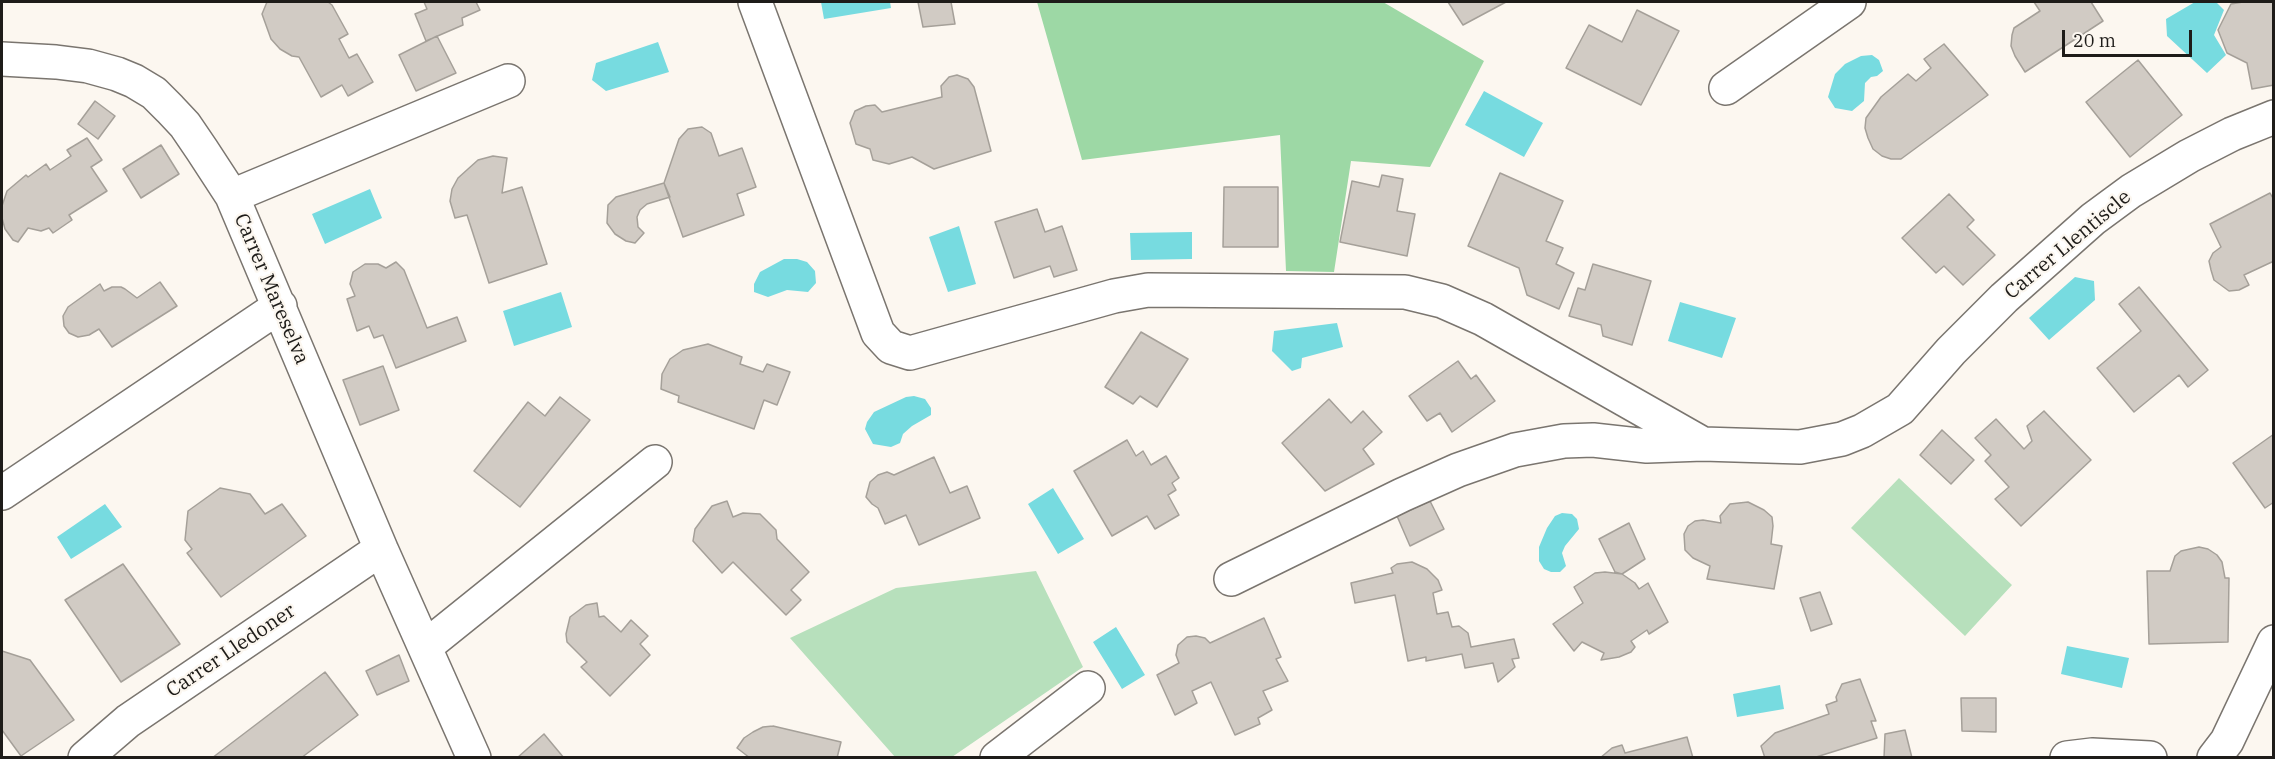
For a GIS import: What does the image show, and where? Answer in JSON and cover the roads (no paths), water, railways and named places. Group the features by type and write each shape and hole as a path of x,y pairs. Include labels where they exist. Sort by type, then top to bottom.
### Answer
{"street":[{"path":"755,2 878,333 891,347 910,353 1114,296 1149,290 1405,292 1442,301 1484,319 1703,444"},
{"path":"1726,88 1849,2"},
{"name":"Carrer Mareselva","path":"2,59 88,66 117,74 154,93 185,125 232,196 381,549 474,758"},
{"path":"232,196 508,81"},
{"name":"Carrer Llentiscle","path":"1231,579 1402,495 1458,470 1515,450 1564,441 1593,440 1647,446 1703,444 1800,447 1842,439 1862,431 1900,409 1951,351 2004,298 2092,219 2131,191 2189,156 2232,134 2274,117"},
{"path":"2,493 280,306"},
{"path":"425,647 655,462"},
{"name":"Carrer Lledoner","path":"85,758 128,721 381,549"},
{"path":"2214,758 2227,741 2274,642"},
{"path":"997,758 1088,688"},
{"path":"2067,758 2092,755 2150,758"}],"water":[{"path":"821,2 890,2 891,8 824,19"},
{"path":"2195,2 2216,2 2224,10 2214,35 2226,55 2207,73 2167,36 2166,19"},
{"path":"658,42 669,72 606,91 592,80 596,63"},
{"path":"1872,55 1879,60 1883,71 1865,83 1864,101 1852,111 1835,108 1828,97 1835,74 1845,64 1861,56"},
{"path":"1484,91 1543,123 1524,157 1465,125"},
{"path":"370,189 382,218 325,244 312,214"},
{"path":"959,226 976,284 948,292 929,237"},
{"path":"1192,232 1192,259 1131,260 1130,233"},
{"path":"784,259 807,262 815,271 816,283 808,292 787,290 768,297 754,292 754,284 760,272"},
{"path":"2075,277 2094,281 2095,300 2049,340 2029,318"},
{"path":"561,292 572,327 514,346 503,311"},
{"path":"1680,302 1736,318 1722,358 1668,341"},
{"path":"1337,323 1343,347 1302,358 1301,368 1292,371 1272,351 1274,331"},
{"path":"914,396 925,399 931,408 931,415 903,434 900,443 891,447 873,444 865,429 874,412 906,397"},
{"path":"1053,488 1084,539 1058,554 1028,504"},
{"path":"105,504 122,527 71,559 57,537"},
{"path":"1562,513 1572,514 1577,519 1579,529 1562,553 1566,566 1560,572 1551,572 1544,569 1539,561 1539,547 1555,516"},
{"path":"1116,627 1145,675 1122,689 1093,642"},
{"path":"2067,646 2129,658 2122,688 2061,674"},
{"path":"1780,685 1784,709 1737,717 1733,694"}]}
